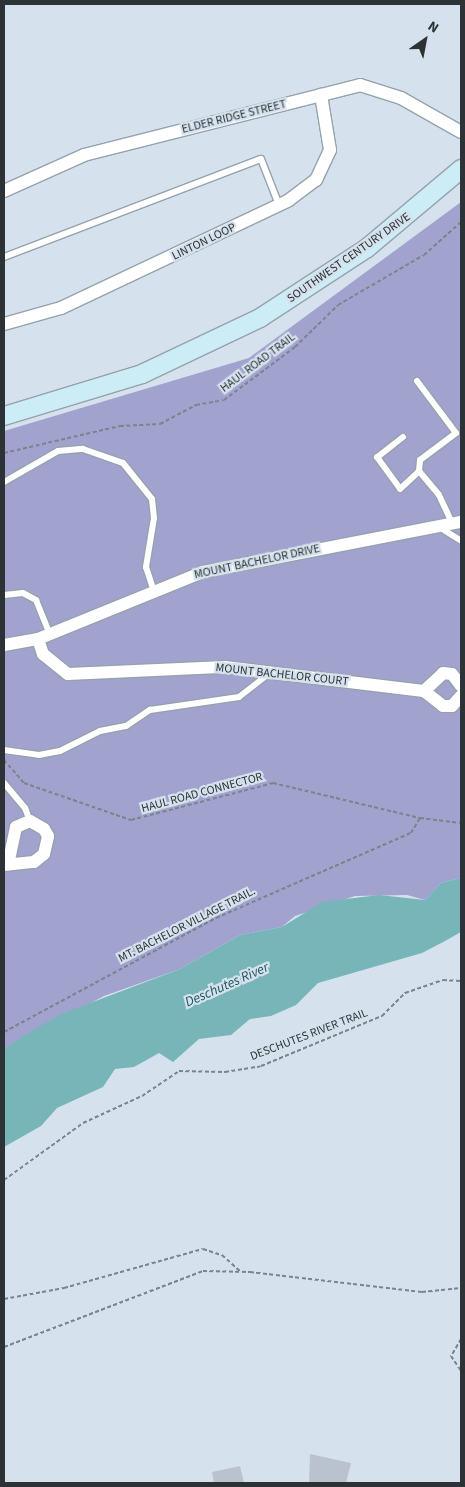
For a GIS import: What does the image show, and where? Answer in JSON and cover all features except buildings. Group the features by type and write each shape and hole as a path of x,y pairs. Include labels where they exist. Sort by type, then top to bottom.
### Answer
{"main road":[{"name":"SOUTHWEST CENTURY DRIVE","path":"4,416 142,374 260,318 367,248 461,169"}],"street":[{"name":"ELDER RIDGE STREET","path":"4,190 84,155 360,86 401,98 461,132"},
{"name":"LINTON LOOP","path":"4,324 70,304 279,205 316,180 330,150 321,95"},
{"name":"MOUNT BACHELOR DRIVE","path":"4,645 44,637 153,589 203,572 456,522"},
{"name":"MOUNT BACHELOR COURT","path":"44,637 43,654 68,674 226,667 272,671 424,691 443,706 452,706 461,696"},
{"path":"424,691 443,673 452,674 461,686"},
{"path":"30,822 48,836 44,854 34,862 6,864 16,827 30,822"}],"lane":[{"path":"4,257 261,159 279,205"},
{"path":"403,437 377,457 400,489 419,471 420,460 456,433 417,381"},
{"path":"4,482 58,451 83,449 123,463 152,499 154,518 146,567 153,589"},
{"path":"419,471 439,495 456,522"},
{"path":"438,527 461,540"},
{"path":"4,595 23,592 36,600 44,637"},
{"path":"4,750 39,755 60,751 100,731 126,726 150,710 239,697 272,671"},
{"path":"4,783 25,808 30,822"}],"path":[{"name":"HAUL ROAD TRAIL","path":"4,453 120,426 160,424 196,405 224,400 295,347 338,305 424,255 461,222"},
{"name":"HAUL ROAD CONNECTOR","path":"4,758 24,783 131,820 273,783 420,818"},
{"path":"420,818 461,823"},
{"name":"MT. BACHELOR VILLAGE TRAIL.","path":"4,1032 216,918 411,834 420,818"},
{"name":"DESCHUTES RIVER TRAIL","path":"4,1180 83,1123 151,1091 179,1071 224,1072 261,1066 382,1016 405,993 442,980 461,981"},
{"path":"4,1299 64,1288 203,1249 222,1254 240,1272"},
{"path":"4,1346 203,1271 240,1272 422,1292 461,1289"},
{"path":"461,1339 451,1356 461,1371"}],"shaded area":[{"path":"461,202 461,878 441,883 425,900 407,895 355,896 295,916 282,927 240,935 180,969 104,996 4,1049 4,431 249,358"}],"water":[{"name":"Deschutes River","path":"461,878 461,932 422,953 318,983 296,1005 271,1016 250,1019 231,1035 199,1039 173,1062 159,1053 134,1067 115,1069 103,1087 57,1108 41,1126 4,1147 4,1049 23,1036 61,1014 180,969 240,935 282,927 322,902 379,895 425,900 441,883"}]}
